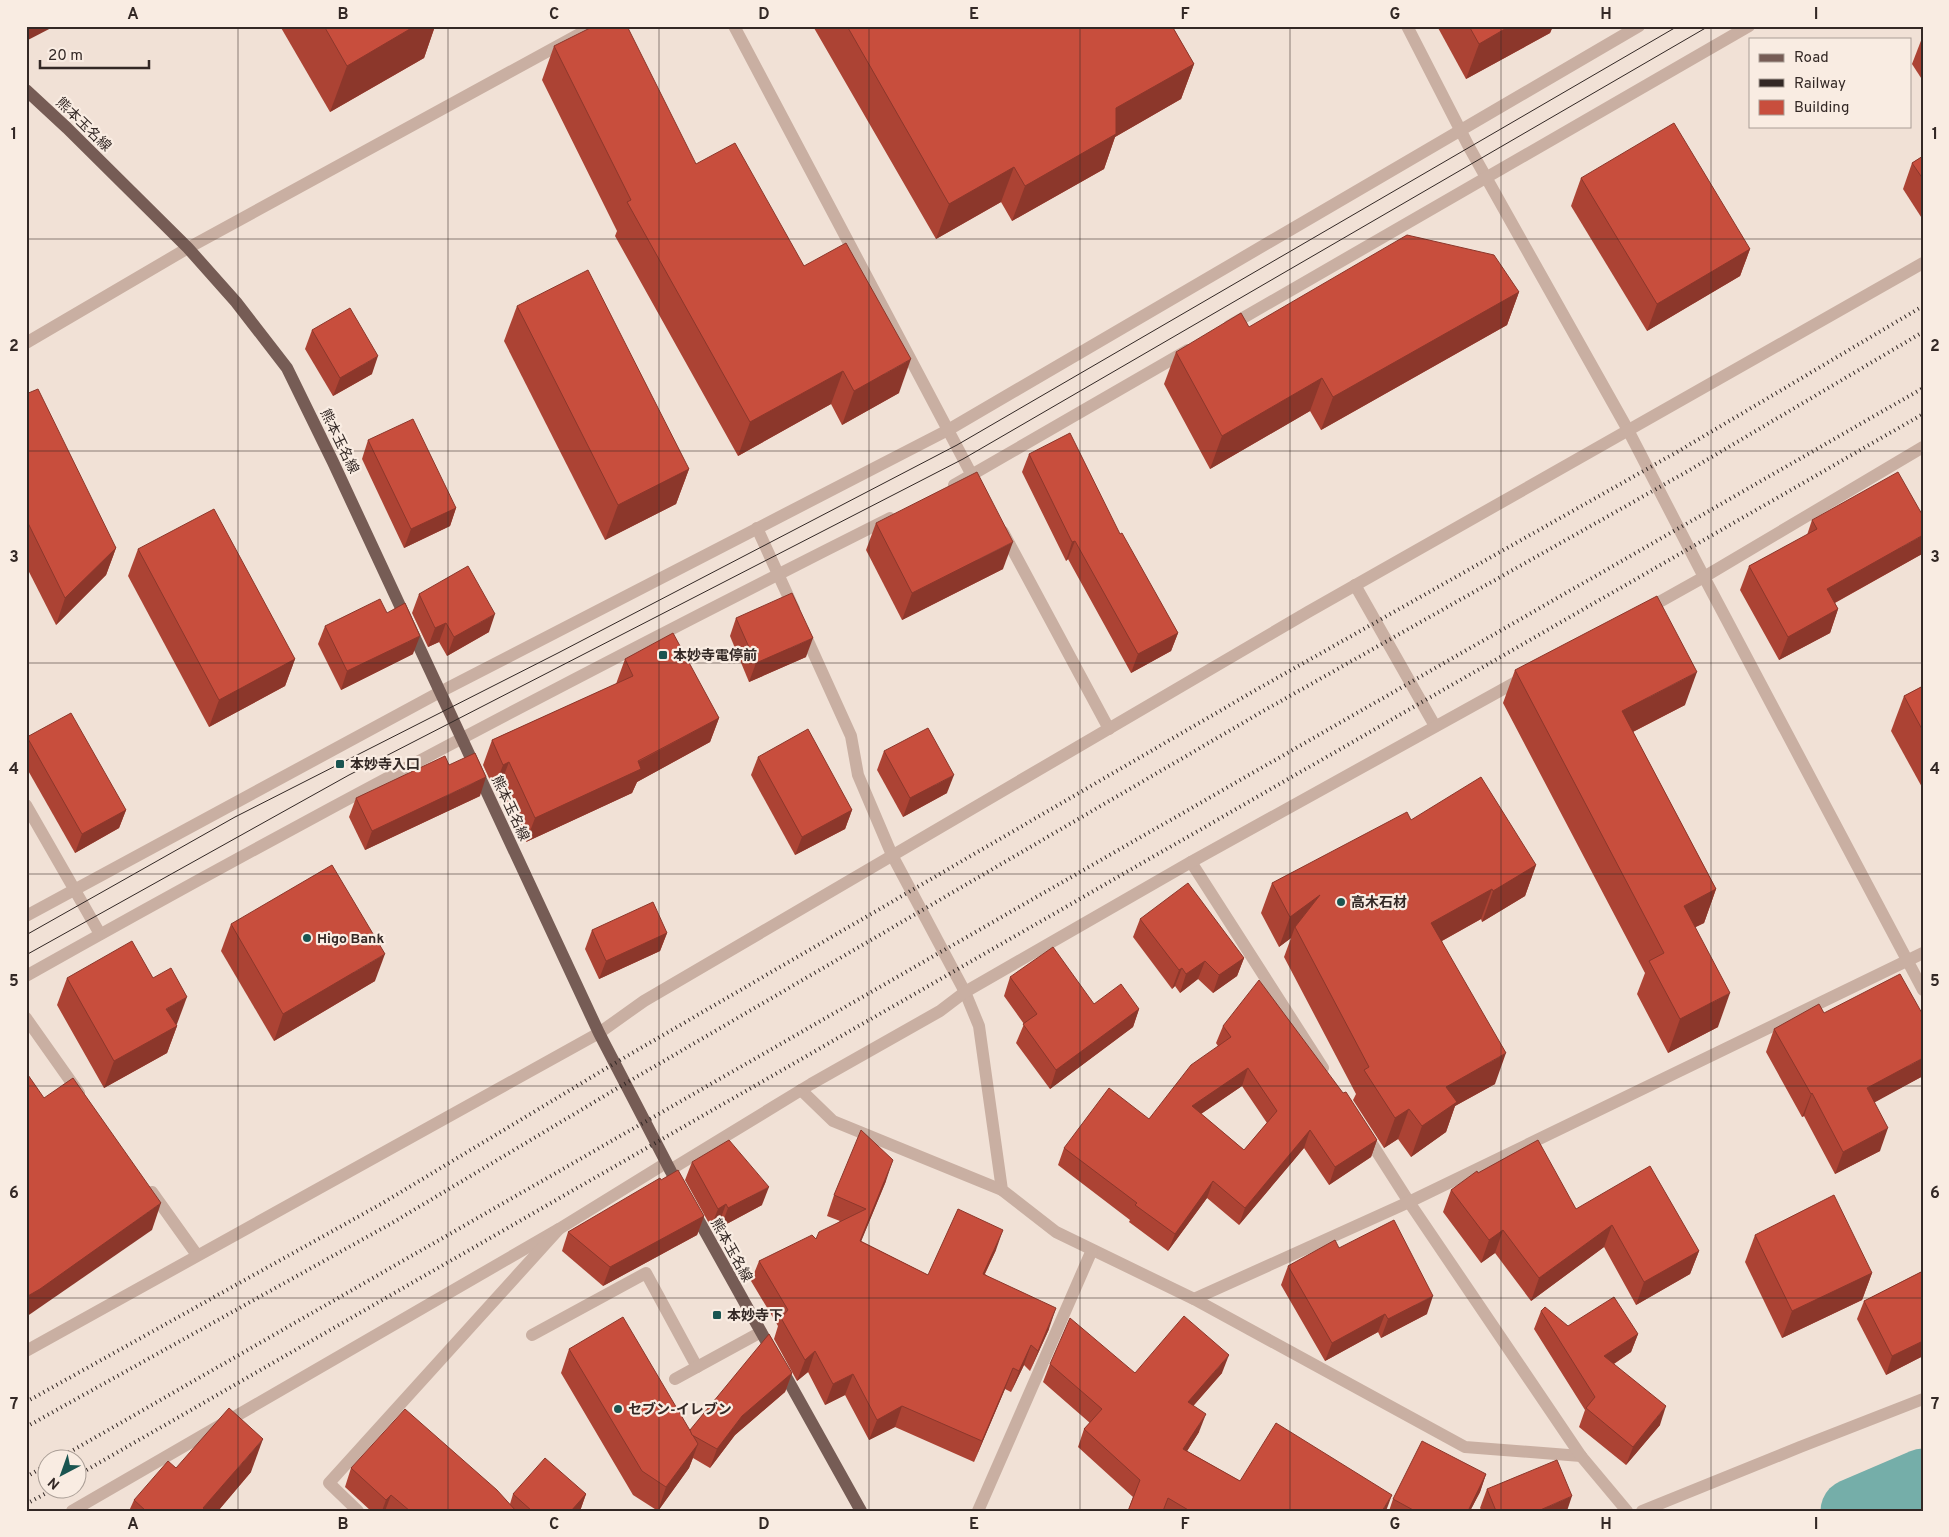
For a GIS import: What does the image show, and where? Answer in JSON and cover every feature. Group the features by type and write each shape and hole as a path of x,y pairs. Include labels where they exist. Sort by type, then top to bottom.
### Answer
{"main road":[{"name":"熊本玉名線","path":"26,90 188,248 236,302 287,368 599,1033 668,1166 861,1511"}],"street":[{"path":"26,343 188,248 594,26"},
{"path":"734,26 981,492"},
{"path":"1407,26 1487,178 1628,430 1923,990"},
{"path":"26,916 440,692 948,430 1638,26"},
{"path":"1222,330 1749,26"},
{"path":"26,1351 599,1033 644,1000 1355,585 1923,263"},
{"path":"947,489 1197,345"},
{"path":"1634,616 1704,577 1923,446"},
{"path":"26,976 197,880 462,738 905,510"},
{"path":"996,519 1109,729"},
{"path":"757,528 851,736 858,775 892,855 966,992 979,1026 1002,1190"},
{"path":"1355,585 1435,726"},
{"path":"72,1511 558,1229 940,1011 966,992 1191,862 1539,669"},
{"path":"26,805 100,934"},
{"path":"1191,862 1329,1078"},
{"path":"1194,1299 1409,1202 1923,954"},
{"path":"26,1018 89,1107"},
{"path":"801,1090 833,1121 1002,1190 1056,1232 1194,1299 1465,1447 1581,1456"},
{"path":"1356,1119 1409,1202 1581,1456 1627,1511"},
{"path":"146,1185 197,1255"},
{"path":"358,1511 329,1483 558,1229"},
{"path":"978,1511 1092,1250"},
{"path":"532,1335 646,1273 696,1367"},
{"path":"675,1378 761,1332"},
{"path":"1642,1511 1923,1400"}],"building":[{"path":"324,26 415,26 347,66"},
{"path":"594,26 627,26 696,164 735,143 804,266 846,243 911,359 854,391 843,371 750,422 627,202 631,200 554,46"},
{"path":"847,26 1172,26 1194,64 1116,108 1116,134 1025,186 1014,167 949,204"},
{"path":"1469,26 1510,26 1479,44"},
{"path":"1674,123 1750,249 1657,304 1581,178"},
{"path":"1923,156 1923,179 1912,163"},
{"path":"1407,235 1494,255 1519,292 1333,397 1322,378 1222,436 1176,352 1241,313 1249,327"},
{"path":"588,270 689,469 618,505 517,306"},
{"path":"350,308 378,356 340,378 312,330"},
{"path":"38,389 116,548 65,598 26,519 26,394"},
{"path":"413,419 456,508 411,529 368,440"},
{"path":"1070,433 1120,534 1122,533 1178,633 1138,654 1075,541 1072,542 1029,454"},
{"path":"977,472 1013,542 912,593 876,523"},
{"path":"1898,472 1923,516 1923,535 1827,589 1838,609 1788,637 1749,566 1817,529 1812,520"},
{"path":"214,509 295,659 219,700 138,549"},
{"path":"468,566 495,614 454,637 446,623 435,628 419,594"},
{"path":"792,593 813,638 756,663 736,618"},
{"path":"1657,596 1697,672 1622,711 1716,889 1684,906 1730,993 1680,1019 1649,961 1664,953 1515,670"},
{"path":"380,599 387,613 405,603 420,636 347,671 325,626"},
{"path":"673,633 719,718 638,761 641,769 535,818 509,762 503,765 492,740 633,676 625,659"},
{"path":"1923,686 1923,731 1904,696"},
{"path":"71,713 126,810 82,834 27,737"},
{"path":"928,728 954,775 910,798 884,751"},
{"path":"808,729 852,810 802,837 758,757"},
{"path":"475,753 486,777 372,831 356,798 445,756 449,765"},
{"path":"1481,777 1536,865 1493,891 1492,889 1431,923 1506,1053 1446,1087 1457,1102 1422,1126 1409,1109 1395,1118 1364,1070 1369,1067 1295,927 1320,895 1290,917 1272,883 1407,812 1411,820"},
{"path":"332,865 385,954 283,1014 231,924"},
{"path":"1188,883 1244,958 1219,975 1205,961 1186,974 1182,968 1179,970 1140,919"},
{"path":"653,902 667,933 606,961 592,930"},
{"path":"132,941 153,978 171,968 187,997 166,1009 177,1026 114,1061 67,978"},
{"path":"1053,947 1094,1004 1121,984 1139,1009 1056,1070 1023,1024 1037,1014 1010,977"},
{"path":"1900,974 1923,1015 1923,1058 1867,1088 1888,1128 1843,1152 1812,1093 1774,1029 1819,1004 1824,1013"},
{"path":"1259,980 1343,1093 1346,1092 1377,1140 1335,1167 1310,1130 1245,1208 1213,1181 1175,1234 1135,1205 1137,1203 1064,1148 1109,1088 1149,1119 1191,1065 1231,1037 1223,1026","holes":["1248,1068 1277,1111 1244,1150 1192,1106"]},
{"path":"26,1072 44,1098 73,1078 161,1203 26,1297"},
{"path":"861,1130 893,1160 860,1241 928,1275 958,1209 1003,1230 983,1274 1056,1308 1038,1351 1031,1345 1019,1371 1013,1368 982,1441 902,1406 877,1420 853,1374 833,1384 815,1351 805,1360 781,1318 788,1310 759,1261 812,1235 816,1239 819,1232 866,1209 834,1195"},
{"path":"729,1140 769,1187 728,1208 726,1204 718,1209 692,1162"},
{"path":"1538,1140 1576,1209 1650,1166 1699,1251 1644,1282 1612,1225 1539,1278 1503,1230 1489,1240 1451,1190 1477,1171 1478,1173"},
{"path":"678,1170 704,1216 610,1267 568,1232 660,1178 661,1180"},
{"path":"1834,1195 1872,1273 1792,1311 1755,1235"},
{"path":"1394,1220 1433,1296 1388,1319 1385,1314 1332,1343 1288,1266 1335,1240 1339,1248"},
{"path":"1923,1271 1923,1341 1892,1356 1864,1301"},
{"path":"1614,1297 1638,1334 1604,1356 1666,1406 1633,1447 1586,1408 1595,1397 1541,1311 1545,1307 1568,1326"},
{"path":"1184,1316 1229,1355 1188,1402 1206,1414 1183,1449 1240,1481 1276,1423 1392,1495 1382,1511 1190,1511 1168,1498 1163,1511 1128,1511 1140,1480 1084,1429 1102,1409 1050,1364 1070,1318 1135,1373"},
{"path":"623,1317 698,1444 666,1487 642,1471 569,1349"},
{"path":"769,1334 792,1373 742,1416 717,1449 692,1435 690,1430"},
{"path":"229,1408 263,1439 203,1508 206,1511 146,1511 134,1500 168,1461 176,1468"},
{"path":"405,1409 497,1490 516,1511 410,1511 391,1495 386,1500 351,1468"},
{"path":"1422,1441 1486,1474 1468,1511 1415,1511 1393,1499"},
{"path":"545,1458 586,1494 571,1511 532,1511 513,1494"},
{"path":"1557,1460 1572,1496 1538,1511 1496,1511 1487,1489"}],"waterway":[{"path":"1853,1511 1923,1481"}],"tram line":[{"path":"26,935 235,817 558,653 957,445 1678,26"},
{"path":"26,955 349,775 963,459 1709,26"}],"railway":[{"path":"26,1402 381,1204 610,1066 1254,691 1677,452 1923,306"},
{"path":"26,1427 392,1223 621,1086 1265,710 1688,471 1923,332"},
{"path":"73,1450 1923,388"},
{"path":"88,1469 1923,414"},
{"path":"26,1477 38,1470"},
{"path":"26,1504 38,1498"}],"place":[{"name":"本妙寺電停前","path":"663,655"},
{"name":"本妙寺入口","path":"340,764"},
{"name":"高木石材","path":"1341,902"},
{"name":"Higo Bank","path":"307,938"},
{"name":"本妙寺下","path":"717,1315"},
{"name":"セブン-イレブン","path":"618,1409"}]}
